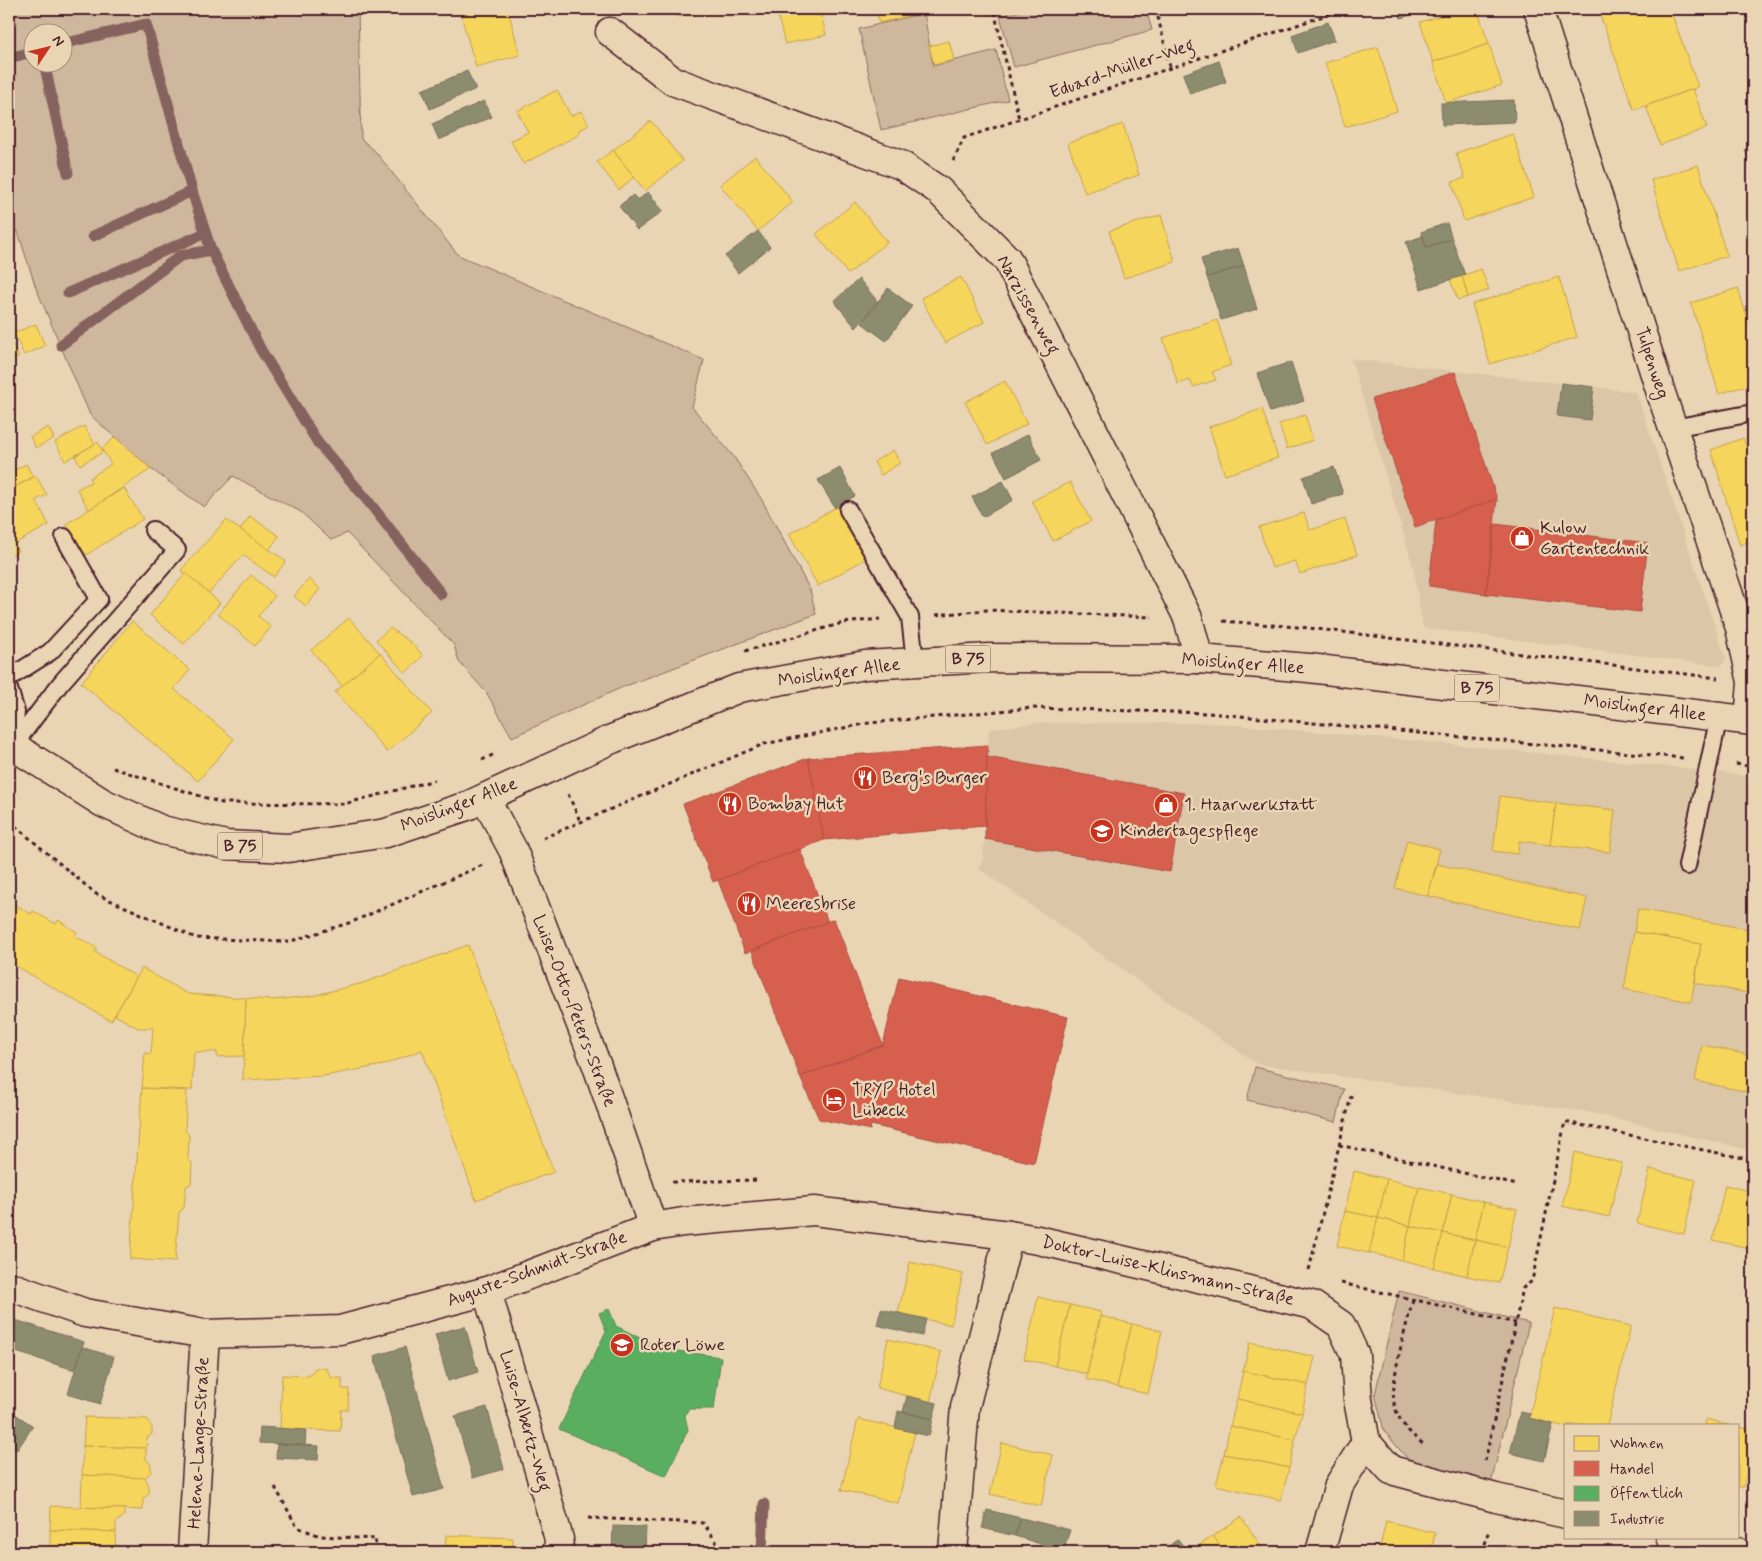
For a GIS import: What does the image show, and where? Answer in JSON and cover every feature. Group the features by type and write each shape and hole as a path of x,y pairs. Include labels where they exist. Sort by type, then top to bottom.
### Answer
{"street":[{"name":"Tulpenweg","path":"1538,9 1673,428 1737,619 1752,682 1751,720"},
{"name":"Narzissenweg","path":"610,32 673,81 901,165 938,190 1007,259 1188,618 1199,660"},
{"name":"Moislinger Allee","path":"11,743 103,803 162,830 226,845 288,848 386,833 485,798 612,739 740,688 865,665 990,658 1199,660 1309,668 1751,720"},
{"name":"Luise-Otto-Peters-Straße","path":"485,798 513,850 597,1066 653,1227"},
{"name":"Doktor-Luise-Klinsmann-Straße","path":"653,1227 683,1222 814,1211 1038,1240 1312,1305 1341,1325 1356,1355 1358,1400 1366,1442"},
{"name":"Auguste-Schmidt-Straße","path":"9,1286 85,1313 205,1334 340,1330 487,1290 653,1227"},
{"path":"953,1552 965,1407 1009,1235"},
{"name":"Luise-Albertz-Weg","path":"487,1290 558,1538 558,1552"},
{"name":"Helene-Lange-Straße","path":"192,1552 205,1334"},
{"path":"1320,1552 1339,1485 1366,1442 1391,1470 1496,1498 1564,1514"},
{"path":"1660,1552 1663,1538"},
{"path":"1674,1538 1737,1552"}],"lane":[{"path":"1673,428 1753,413"},
{"path":"848,510 910,617 915,662"},
{"path":"11,743 177,550 153,530"},
{"path":"9,678 50,652 99,599 64,537"},
{"path":"9,690 16,712 11,743"},
{"path":"1687,866 1719,716"}],"path":[{"path":"1000,9 994,10 1019,119"},
{"path":"1156,9 1170,68"},
{"name":"Eduard-Müller-Weg","path":"938,190 964,138 1344,9"},
{"path":"738,654 843,623 987,610 1188,618 1308,628 1752,682"},
{"path":"9,821 96,894 196,938 288,942 352,922 513,850 581,823 764,744 869,724 1032,708 1208,713 1710,761 1753,768"},
{"path":"474,764 498,753"},
{"path":"108,765 116,770 222,803 344,804 442,778"},
{"path":"1308,1276 1352,1092"},
{"path":"1484,1465 1523,1288 1532,1281 1565,1122 1753,1160"},
{"path":"1340,1145 1517,1185"},
{"path":"1413,1300 1394,1381 1394,1406 1406,1431 1426,1446"},
{"path":"275,1487 297,1528 320,1536 376,1539 374,1552"},
{"path":"552,1517 703,1523 716,1541 716,1552"}],"shaded area":[{"path":"9,9 358,9 361,139 374,150 458,255 704,360 692,407 734,457 762,500 810,590 816,614 623,687 512,737 486,692 459,662 454,645 347,533 331,540 301,512 233,476 204,507 151,469 90,415 36,288 17,229 9,233"},
{"path":"1029,9 1146,9 1152,30 1014,67 1000,16"},
{"path":"924,13 933,66 996,50 1008,100 881,130 859,29"},
{"path":"1351,359 1636,392 1726,659 1721,666 1423,628 1413,566"},
{"path":"1035,723 1215,723 1451,744 1722,772 1753,778 1753,1151 1587,1112 1257,1064 978,868 983,860 989,729"},
{"path":"1255,1067 1344,1089 1336,1122 1247,1100"},
{"path":"1399,1291 1529,1323 1491,1484 1429,1471 1405,1456 1384,1431 1375,1394"}],"building: Wohnen":[{"path":"472,9 508,9 520,55 476,67 460,12"},
{"path":"677,9 716,9 679,17"},
{"path":"776,9 820,9 826,35 785,44"},
{"path":"876,9 941,9 879,23"},
{"path":"1464,9 1477,9 1489,44 1433,62 1420,22"},
{"path":"1598,9 1670,9 1698,87 1634,110"},
{"path":"949,41 954,60 934,65 929,46"},
{"path":"1489,44 1502,85 1446,103 1433,62"},
{"path":"1378,47 1397,111 1345,127 1325,63"},
{"path":"1693,89 1707,128 1660,145 1646,106"},
{"path":"557,90 571,116 581,111 589,125 578,131 580,134 523,164 511,141 528,132 517,111"},
{"path":"651,121 683,161 645,191 613,150"},
{"path":"1123,124 1139,175 1085,193 1068,143"},
{"path":"1513,134 1534,197 1464,221 1452,182 1465,178 1456,153"},
{"path":"613,150 634,177 619,190 597,162"},
{"path":"755,156 793,202 758,231 720,185"},
{"path":"1698,165 1727,256 1679,271 1651,180"},
{"path":"855,202 887,242 848,274 816,234"},
{"path":"1161,215 1175,262 1124,278 1109,231"},
{"path":"1481,269 1489,290 1468,297 1462,276"},
{"path":"1462,276 1468,297 1458,300 1450,279"},
{"path":"961,277 984,322 945,343 921,298"},
{"path":"1559,277 1577,337 1490,364 1472,304"},
{"path":"1738,288 1753,337 1753,383 1719,394 1691,303"},
{"path":"1217,320 1231,365 1212,372 1216,380 1193,387 1190,380 1178,384 1163,338"},
{"path":"36,324 45,346 24,355 14,333"},
{"path":"9,340 19,357 9,362"},
{"path":"1005,381 1027,424 987,445 965,402"},
{"path":"1262,409 1278,458 1225,475 1209,427"},
{"path":"1305,415 1313,440 1287,449 1279,424"},
{"path":"84,426 95,444 65,461 55,442"},
{"path":"48,427 54,438 36,448 30,437"},
{"path":"115,437 151,469 89,510 77,489 91,482 90,478 111,464 102,449"},
{"path":"1743,438 1748,449 1753,449 1753,540 1740,545 1711,450"},
{"path":"98,442 103,452 80,465 75,456"},
{"path":"893,450 900,463 881,475 874,462"},
{"path":"26,464 33,477 9,490 9,473"},
{"path":"36,476 47,495 36,500 49,525 14,544 9,533 9,490"},
{"path":"1070,482 1091,521 1053,541 1032,501"},
{"path":"124,488 143,519 86,555 66,524"},
{"path":"838,506 867,558 818,586 789,534"},
{"path":"1304,513 1310,530 1345,519 1357,555 1300,574 1295,561 1272,568 1259,527"},
{"path":"250,516 279,536 269,550 240,530"},
{"path":"226,520 286,561 274,577 243,555 209,593 181,570"},
{"path":"9,533 18,551 9,557"},
{"path":"186,573 220,603 184,644 150,615"},
{"path":"251,575 275,596 258,616 271,627 255,646 218,614"},
{"path":"309,579 320,589 306,606 294,596"},
{"path":"349,618 380,653 342,686 311,650"},
{"path":"132,621 190,670 174,689 234,739 198,781 81,683"},
{"path":"390,628 413,644 423,656 405,673 376,640"},
{"path":"380,653 432,713 387,752 335,692"},
{"path":"1500,796 1556,803 1550,845 1519,841 1518,854 1493,851"},
{"path":"1556,803 1615,810 1610,852 1550,845"},
{"path":"1407,840 1440,849 1428,896 1395,888"},
{"path":"1437,864 1587,898 1580,930 1428,896"},
{"path":"9,901 31,914 33,911 56,924 58,920 77,932 75,936 97,948 95,952 137,977 111,1021 9,962"},
{"path":"1638,909 1753,930 1753,994 1695,983 1701,944 1634,932"},
{"path":"1634,932 1701,944 1691,1002 1624,989"},
{"path":"468,945 554,1172 476,1200 422,1050 383,1065 324,1076 243,1080 246,998 271,1000 312,996 363,983"},
{"path":"142,968 188,994 246,998 244,1056 217,1057 217,1052 194,1052 192,1090 142,1088 145,1053 151,1054 153,1028 138,1028 115,1015"},
{"path":"1702,1045 1753,1056 1753,1093 1695,1081"},
{"path":"142,1088 187,1091 185,1130 189,1135 188,1159 192,1163 191,1184 186,1186 184,1208 179,1212 175,1262 130,1259"},
{"path":"1575,1152 1622,1163 1609,1217 1562,1206"},
{"path":"1650,1169 1696,1180 1684,1234 1637,1223"},
{"path":"1354,1171 1387,1179 1378,1218 1345,1211"},
{"path":"1387,1179 1419,1187 1410,1226 1378,1218"},
{"path":"1725,1185 1753,1192 1753,1249 1713,1240"},
{"path":"1419,1187 1452,1194 1443,1233 1410,1226"},
{"path":"1452,1194 1484,1202 1475,1240 1443,1233"},
{"path":"1484,1202 1517,1209 1508,1247 1475,1240"},
{"path":"1345,1211 1378,1218 1369,1253 1337,1246"},
{"path":"1378,1218 1410,1226 1402,1260 1369,1253"},
{"path":"1410,1226 1443,1233 1434,1268 1402,1260"},
{"path":"1443,1233 1475,1240 1467,1276 1434,1268"},
{"path":"1475,1240 1508,1247 1499,1283 1467,1276"},
{"path":"910,1262 963,1274 951,1325 898,1313"},
{"path":"1038,1297 1070,1305 1055,1366 1024,1359"},
{"path":"1070,1305 1101,1312 1087,1374 1055,1366"},
{"path":"1555,1308 1631,1326 1607,1424 1564,1424 1564,1427 1529,1418"},
{"path":"1101,1316 1132,1324 1117,1387 1086,1379"},
{"path":"1132,1324 1162,1331 1148,1394 1117,1387"},
{"path":"888,1339 941,1352 930,1402 877,1388"},
{"path":"1250,1342 1315,1357 1308,1385 1243,1371"},
{"path":"315,1368 326,1368 332,1378 342,1378 342,1389 349,1389 348,1410 341,1410 340,1431 280,1429 282,1375 309,1376"},
{"path":"1243,1371 1308,1385 1302,1413 1237,1399"},
{"path":"1237,1399 1302,1413 1295,1440 1230,1426"},
{"path":"85,1417 147,1419 152,1428 152,1434 147,1438 146,1448 83,1446"},
{"path":"858,1419 915,1432 898,1503 841,1490"},
{"path":"1706,1419 1725,1424 1705,1424"},
{"path":"1230,1426 1295,1440 1289,1468 1224,1454"},
{"path":"1740,1427 1753,1430 1753,1445 1743,1488 1740,1487"},
{"path":"1002,1443 1053,1455 1041,1506 990,1494"},
{"path":"83,1446 146,1448 146,1459 151,1465 151,1472 145,1478 82,1475"},
{"path":"1224,1454 1289,1468 1281,1500 1216,1485"},
{"path":"82,1475 145,1478 149,1486 149,1494 143,1498 143,1510 81,1507"},
{"path":"51,1506 124,1509 124,1516 116,1522 116,1532 50,1530"},
{"path":"1241,1517 1265,1552 1225,1552 1213,1536"},
{"path":"1386,1521 1435,1533 1431,1552 1379,1552"},
{"path":"50,1530 116,1532 115,1543 122,1552 50,1552"},
{"path":"446,1535 513,1538 512,1552 445,1552"},
{"path":"1213,1536 1225,1552 1189,1552"},
{"path":"1044,1544 1063,1551 1068,1552 1042,1552"},
{"path":"261,1547 322,1548 322,1552 261,1552"}],"building: Handel":[{"path":"1455,372 1497,499 1415,527 1372,399"},
{"path":"1497,499 1486,594 1429,586 1436,520"},
{"path":"1495,524 1648,543 1640,612 1486,594"},
{"path":"988,745 985,826 824,840 808,758"},
{"path":"987,757 1184,793 1170,872 985,839"},
{"path":"808,758 824,840 713,882 683,804"},
{"path":"800,849 828,922 745,953 718,880"},
{"path":"834,919 883,1045 800,1077 752,951"},
{"path":"899,977 1068,1017 1034,1163 871,1125 870,1130 819,1119 800,1077 883,1045"}],"building: Öffentlich":[{"path":"609,1309 616,1326 663,1349 721,1357 714,1409 688,1409 685,1416 688,1430 666,1476 559,1429 606,1331 599,1313"}],"building: Industrie":[{"path":"1398,9 1429,9 1401,18"},
{"path":"1328,22 1335,40 1298,53 1292,35"},
{"path":"1219,61 1226,82 1190,94 1183,74"},
{"path":"467,71 476,89 430,109 422,90"},
{"path":"1514,100 1515,122 1442,125 1441,103"},
{"path":"484,101 492,117 439,140 432,124"},
{"path":"1753,147 1753,174 1745,149"},
{"path":"648,192 663,211 637,230 619,206 633,195 638,200"},
{"path":"1447,223 1452,239 1426,247 1421,232"},
{"path":"758,231 770,247 738,273 725,256"},
{"path":"1423,236 1426,247 1452,239 1465,275 1421,289 1406,242"},
{"path":"1238,248 1244,266 1207,277 1201,259"},
{"path":"1244,266 1257,309 1221,320 1207,277"},
{"path":"859,279 878,302 856,328 834,301"},
{"path":"888,288 912,306 886,341 862,323"},
{"path":"1291,362 1304,401 1270,412 1257,373"},
{"path":"1561,383 1594,387 1590,420 1557,416"},
{"path":"1028,434 1041,460 1006,478 993,453"},
{"path":"1334,467 1343,494 1311,504 1303,477"},
{"path":"840,468 855,496 835,508 818,480"},
{"path":"1003,481 1013,500 983,517 972,497"},
{"path":"881,1309 926,1319 922,1336 877,1325"},
{"path":"9,1318 84,1342 75,1370 9,1350"},
{"path":"465,1326 478,1372 448,1381 435,1334"},
{"path":"82,1347 114,1357 100,1404 68,1394"},
{"path":"405,1347 444,1489 413,1497 374,1356"},
{"path":"907,1396 937,1403 933,1419 903,1412"},
{"path":"487,1407 504,1469 473,1478 455,1416"},
{"path":"9,1410 33,1426 17,1450 9,1445"},
{"path":"898,1411 933,1419 929,1436 895,1428"},
{"path":"1520,1412 1530,1414 1529,1418 1553,1424 1544,1461 1510,1453"},
{"path":"260,1427 306,1430 305,1445 259,1443"},
{"path":"277,1444 319,1446 318,1460 276,1458"},
{"path":"987,1510 1021,1518 1015,1536 982,1528"},
{"path":"1021,1518 1070,1530 1063,1551 1015,1536"},
{"path":"613,1526 646,1527 645,1552 612,1552"},
{"path":"1178,1539 1187,1552 1167,1552 1165,1549"},
{"path":"872,1550 872,1552 824,1552"}],"waterway":[{"path":"72,42 146,24 192,191 211,250 261,350 318,443 364,496 441,594"},
{"path":"9,58 22,55"},
{"path":"46,72 68,173"},
{"path":"93,236 192,191"},
{"path":"68,293 205,233"},
{"path":"61,345 180,256 211,250"},
{"path":"762,1552 764,1504"}],"place":[{"name":"Kulow Gartentechnik","path":"1522,538"},
{"name":"Berg's Burger","path":"865,778"},
{"name":"Bombay Hut","path":"730,804"},
{"name":"1. Haarwerkstatt","path":"1166,805"},
{"name":"Kindertagespflege","path":"1102,831"},
{"name":"Meeresbrise","path":"749,904"},
{"name":"TRYP Hotel Lübeck","path":"834,1100"},
{"name":"Roter Löwe","path":"622,1345"}]}
